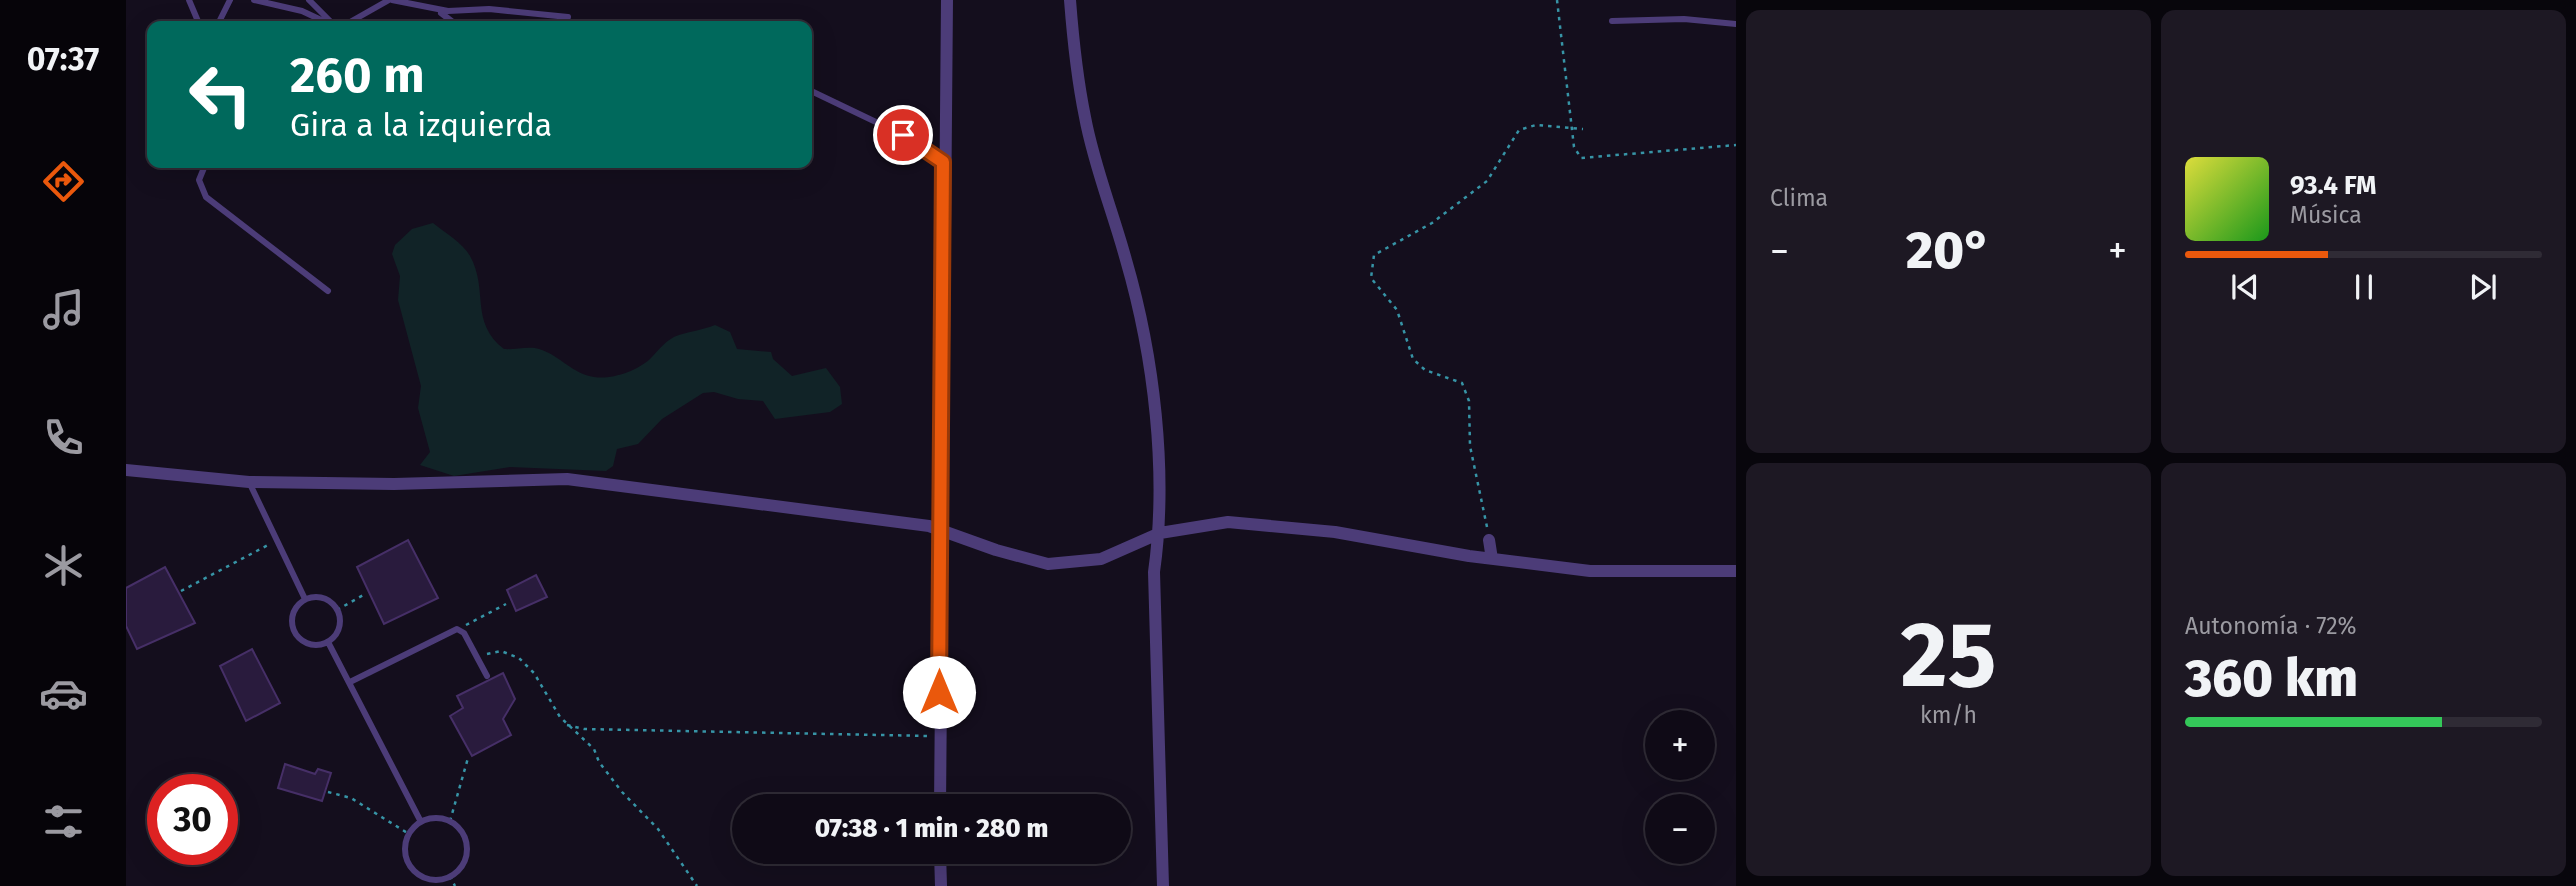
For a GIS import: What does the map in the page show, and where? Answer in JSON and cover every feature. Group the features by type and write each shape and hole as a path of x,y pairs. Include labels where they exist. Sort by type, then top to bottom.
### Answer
{"street":[{"path":"940,794 943,162 947,0"},
{"path":"1070,0 1085,117 1144,332 1156,437 1160,533 1154,572 1163,886"},
{"path":"126,470 249,482 394,484 567,479 929,526 1048,564 1101,559 1160,533 1228,522 1335,532 1492,559 1590,571 1736,572"},
{"path":"1489,540 1492,559"},
{"path":"940,864 941,886"}],"lane":[{"path":"189,0 198,21"},
{"path":"220,21 230,0"},
{"path":"254,0 302,11 324,21"},
{"path":"309,0 330,21"},
{"path":"353,21 390,0 463,12 507,10 568,17"},
{"path":"433,8 451,21"},
{"path":"1612,21 1684,19 1736,24"},
{"path":"812,91 903,135 943,162"},
{"path":"204,168 199,180 206,197 328,291"},
{"path":"249,482 305,600"},
{"path":"319,597 337,610 340,624 328,642 313,645 295,633 294,610 305,600 319,597"},
{"path":"350,682 457,629 464,633 487,676"},
{"path":"328,642 421,822"},
{"path":"432,818 450,821 463,834 466,852 460,868 450,876 430,879 412,868 405,850 409,834 421,822 432,818"}],"path":[{"path":"1558,0 1574,147 1581,158 1736,145"},
{"path":"1489,540 1470,446 1469,401 1462,383 1425,370 1413,359 1397,310 1371,278 1371,264 1374,255 1432,223 1487,181 1519,130 1536,124 1583,129"},
{"path":"181,591 277,540"},
{"path":"337,610 365,594"},
{"path":"457,629 506,604"},
{"path":"478,659 500,651 519,658 534,673 567,725 594,749 622,792 658,829 697,886"},
{"path":"567,725 596,730 940,735"},
{"path":"450,821 468,758"},
{"path":"328,792 351,798 409,834"},
{"path":"450,876 455,886"}],"shaded area":[{"path":"433,223 458,242 470,256 487,328 493,339 504,349 538,349 587,375 608,377 624,374 638,367 674,337 715,325 730,332 737,349 771,352 773,359 792,376 826,368 840,387 842,404 830,412 775,419 763,401 738,399 714,392 703,393 662,419 638,444 617,449 613,466 606,471 510,467 454,476 420,465 430,452 418,408 421,386 398,300 400,276 392,254 395,245 412,229"}],"building":[{"path":"408,540 438,598 384,624 357,567"},
{"path":"165,567 195,623 137,649 126,626 126,588"},
{"path":"536,575 547,597 516,611 507,590"},
{"path":"252,649 280,703 246,721 220,666"},
{"path":"503,673 515,699 503,719 511,735 472,756 450,716 463,708 457,696"},
{"path":"285,764 315,774 318,769 331,773 322,801 278,788"}],"route":[{"path":"903,135 943,162 939,692"}]}
